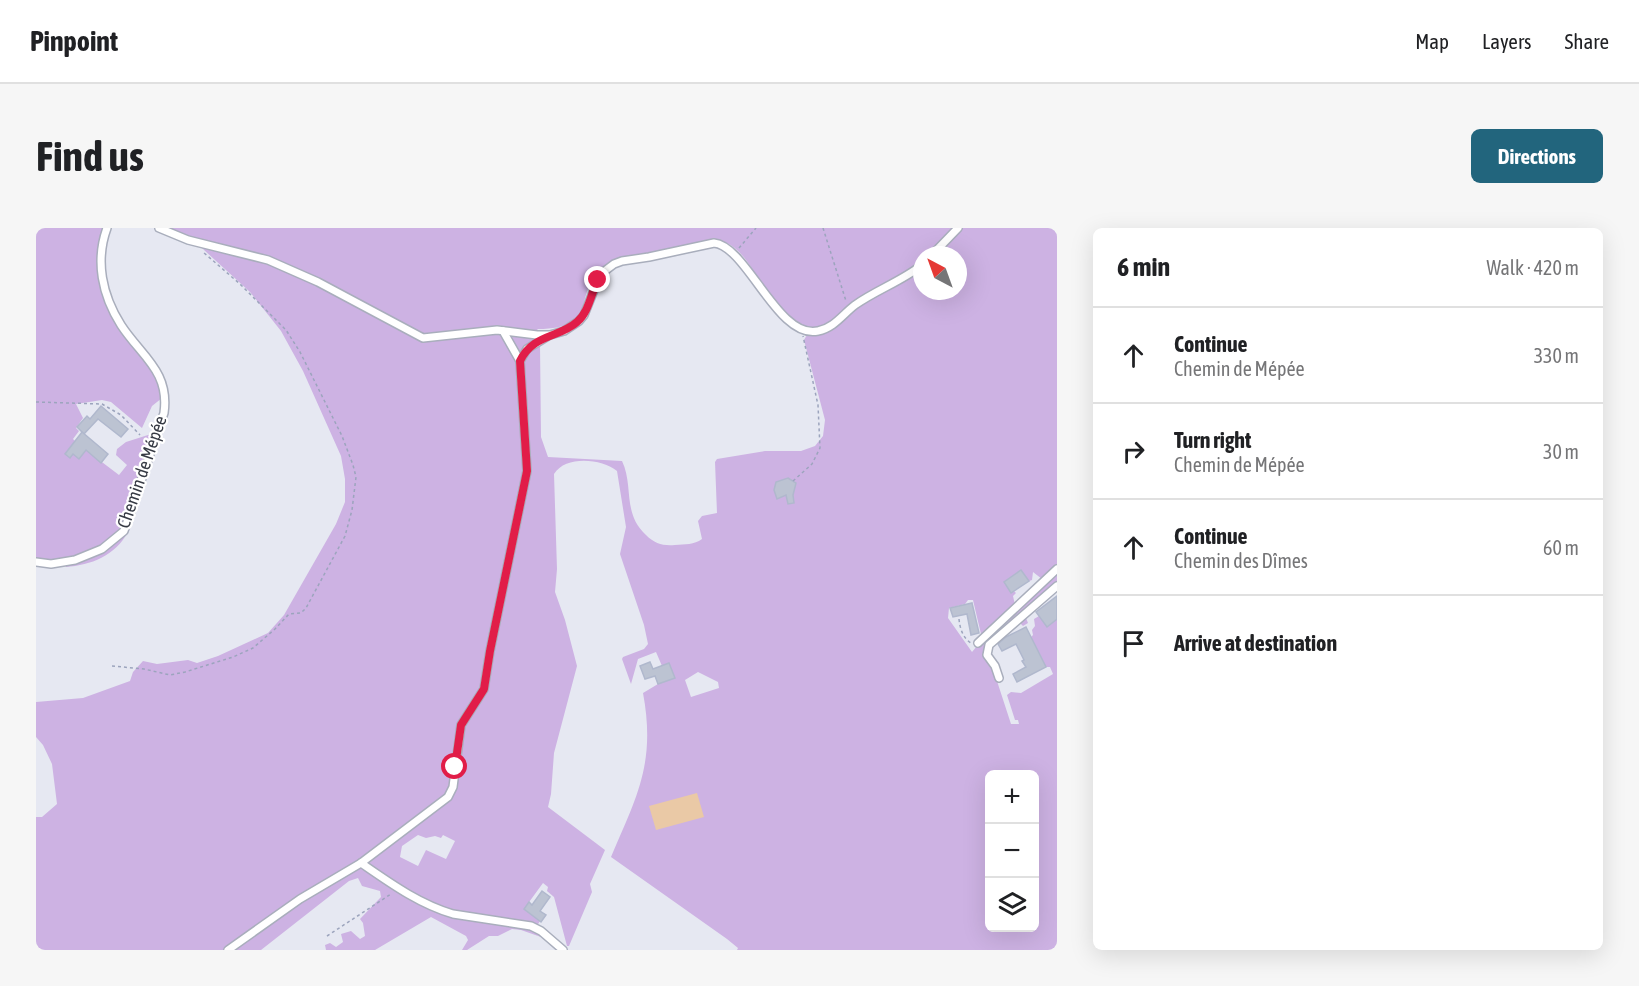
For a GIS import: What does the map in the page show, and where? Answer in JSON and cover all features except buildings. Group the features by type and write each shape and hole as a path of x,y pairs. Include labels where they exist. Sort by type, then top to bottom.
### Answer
{"street":[{"name":"Chemin de Mépée","path":"36,562 51,564 75,560 102,549 124,531 164,413 165,400 157,370 121,325 105,290 101,274 101,253 107,228"},
{"path":"159,228 189,240 268,260 318,282 423,338 502,331 537,335 564,331 579,321 598,280 614,264 714,243 723,245 735,254 767,298 784,315 805,330 814,332 825,329 862,299 913,270"},
{"path":"941,246 958,228"},
{"path":"228,950 300,899 361,863 444,802 453,787 461,725 484,689 527,471 520,361 502,331"},
{"path":"520,361 527,349 550,334"},
{"path":"978,643 1057,569"},
{"path":"999,678 987,655 989,645 1057,586"},
{"path":"361,863 399,889 441,910 453,914 531,926 541,931 563,950"}],"path":[{"path":"735,254 756,228"},
{"path":"823,228 850,309"},
{"path":"112,666 144,669 170,675 233,657 253,648 289,614 301,613 306,608 325,576 350,520 356,477 353,465 342,436 300,352 286,330 240,284 203,252"},
{"path":"793,481 812,464 820,448 815,384 802,340 805,330"},
{"path":"36,402 102,404 121,415 140,435"},
{"path":"959,619 960,628 967,640 974,644 978,643"},
{"path":"327,936 399,889"}],"shaded area":[{"path":"36,228 104,228 98,265 101,289 116,322 149,366 162,398 152,406 142,428 111,402 102,400 76,404 83,418 76,428 79,431 73,439 75,441 68,450 70,458 73,454 79,459 86,450 119,475 127,465 116,455 117,449 126,442 148,435 151,437 121,531 128,532 123,540 102,558 66,567 64,559 36,560"},
{"path":"164,228 1057,228 1057,566 1042,579 1033,572 1032,580 1029,581 1021,570 1004,582 1016,593 1013,596 1015,605 981,634 973,600 949,608 948,618 972,652 983,639 1057,571 1057,582 1024,613 1028,623 1023,626 1016,619 986,643 983,653 996,678 1011,724 1019,724 1018,720 1015,720 1007,695 1011,692 1021,693 1053,674 1050,667 1046,667 1031,637 1035,626 1034,619 1039,616 1048,626 1057,619 1057,950 737,950 738,948 727,939 611,857 642,778 647,740 643,693 675,678 669,664 662,666 656,652 638,659 631,684 622,659 644,649 648,644 644,625 620,554 626,527 617,471 603,464 584,461 567,464 554,474 557,569 555,592 577,666 554,753 548,807 605,850 590,884 592,892 569,946 567,946 554,897 543,883 524,909 540,921 537,926 526,927 541,937 512,929 498,936 489,936 467,950 462,950 468,940 466,936 431,917 375,950 326,950 325,945 330,943 336,947 343,942 341,934 351,931 360,939 365,936 360,919 381,897 380,891 362,886 358,878 349,881 261,950 36,950 36,817 42,817 57,804 52,764 43,745 36,737 36,702 83,698 130,681 133,672 143,661 157,664 188,660 197,663 268,633 284,615 336,524 345,502 345,479 341,456 303,371 281,331 250,292 192,239","holes":["715,240 725,242 742,255 774,302 790,317 808,328 804,340 825,420 823,436 815,446 801,451 765,451 717,459 715,462 717,513 702,516 698,521 702,539 689,544 663,545 646,535 634,518 622,461 548,457 541,437 540,345 536,331 570,323 578,317 593,279 609,265 630,258 688,248","698,672 718,682 719,688 691,697 685,680","418,835 426,838 435,836 441,838 443,835 455,841 446,859 426,850 418,866 400,857 402,846"]},
{"path":"697,793 704,817 656,830 649,806"}],"route":[{"path":"455,767 461,725 484,689 527,471 519,376 520,361 527,349 550,334 564,331 579,321 584,315 598,280"}]}
